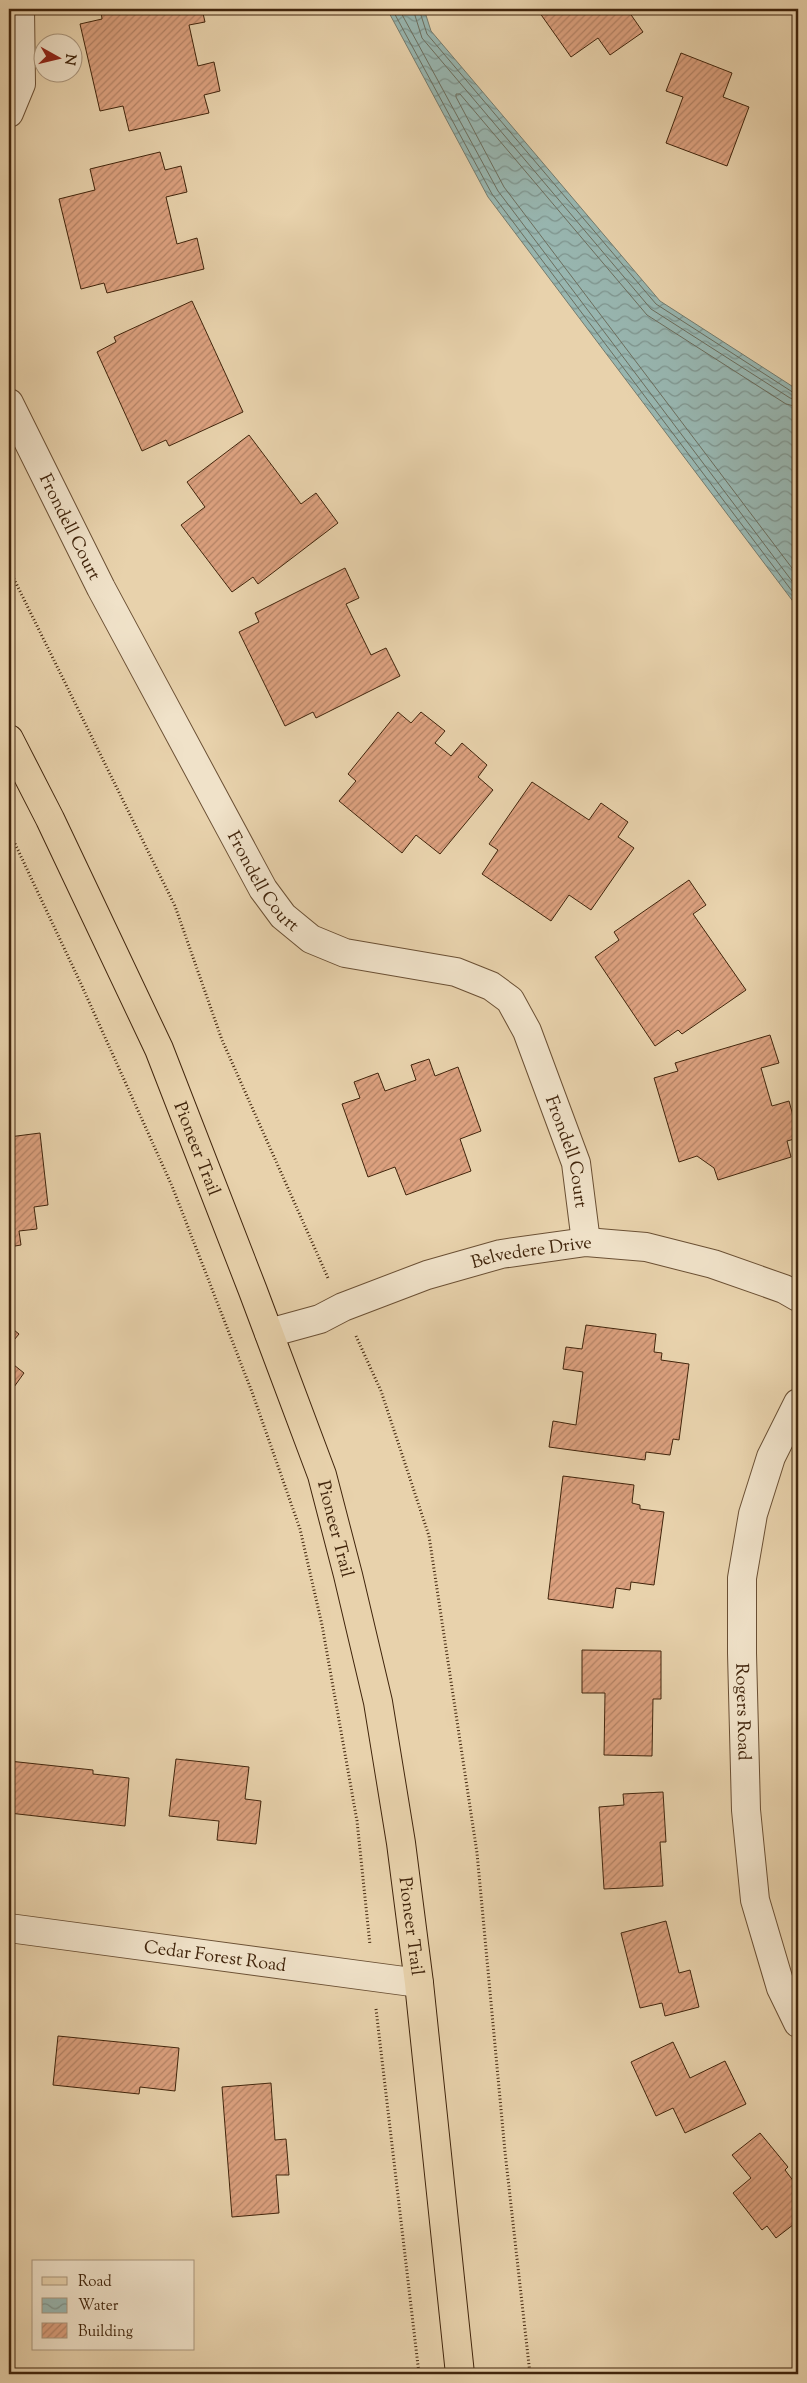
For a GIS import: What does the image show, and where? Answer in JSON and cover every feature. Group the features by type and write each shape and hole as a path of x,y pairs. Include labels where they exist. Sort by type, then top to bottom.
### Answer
{"main road":[{"name":"Pioneer Trail","path":"9,739 50,819 159,1049 322,1475 378,1702 402,1843 419,1983 460,2374"}],"street":[{"path":"9,114 21,84 20,9"},
{"name":"Frondell Court","path":"9,403 111,605 263,889 283,916 311,939 344,953 456,972 491,986 510,1000 527,1031 576,1162 586,1242"},
{"name":"Belvedere Drive","path":"269,1334 320,1319 342,1307 427,1275 501,1254 586,1242 646,1247 714,1264 784,1288 798,1297"},
{"name":"Rogers Road","path":"798,1404 772,1457 753,1514 742,1578 742,1653 746,1810 755,1900 781,1988 798,2023"},
{"name":"Cedar Forest Road","path":"9,1928 419,1983"}],"path":[{"path":"9,831 82,984 172,1186 252,1392 300,1529 322,1625 357,1821 419,2374"}],"water":[{"path":"387,9 424,9 431,31 660,301 798,390 798,608 488,197"}],"building":[{"path":"112,9 202,9 205,22 189,25 198,66 214,62 220,91 204,95 209,113 129,131 123,106 100,111 80,24 102,19 101,11"},
{"path":"537,9 627,9 643,32 610,55 598,38 571,57"},
{"path":"681,53 732,73 723,97 749,107 727,166 666,143 683,97 666,91"},
{"path":"160,152 165,170 181,166 187,192 166,197 177,244 197,238 204,269 107,293 104,283 81,289 59,199 95,190 90,169"},
{"path":"192,301 243,412 169,446 166,440 142,451 97,352 116,342 114,337"},
{"path":"249,435 301,504 316,493 338,523 258,584 253,577 232,592 181,525 205,507 187,482"},
{"path":"345,568 359,598 346,604 371,655 386,648 400,676 316,718 313,712 285,726 239,632 259,622 255,613"},
{"path":"398,712 411,723 421,712 445,731 435,743 451,756 462,743 487,765 478,777 493,790 440,854 416,835 402,853 339,801 356,781 348,774"},
{"path":"532,782 589,820 601,803 628,822 618,837 634,848 591,910 569,895 551,921 482,874 498,850 489,844"},
{"path":"689,880 706,905 693,914 746,990 682,1034 678,1030 655,1046 595,957 619,940 614,932"},
{"path":"770,1035 779,1063 761,1068 772,1106 789,1101 798,1134 798,1138 787,1141 791,1157 718,1180 714,1168 697,1156 679,1162 654,1078 678,1071 675,1063"},
{"path":"429,1059 435,1076 458,1067 481,1131 460,1139 471,1171 406,1195 395,1167 368,1177 342,1104 360,1098 354,1082 378,1073 385,1091 416,1080 411,1065"},
{"path":"40,1133 48,1205 34,1207 37,1229 19,1231 21,1245 9,1247 9,1137"},
{"path":"586,1325 656,1334 654,1352 662,1353 661,1360 689,1364 679,1440 673,1439 670,1455 646,1452 645,1460 549,1447 553,1421 576,1425 583,1372 563,1369 566,1347 582,1349"},
{"path":"9,1326 19,1334 9,1346"},
{"path":"9,1361 24,1373 9,1394"},
{"path":"563,1476 634,1485 632,1503 640,1505 640,1509 664,1512 654,1585 631,1582 630,1590 616,1588 613,1608 548,1599"},
{"path":"582,1650 661,1651 661,1699 653,1699 652,1756 604,1755 605,1693 582,1693"},
{"path":"176,1759 249,1767 245,1799 261,1801 256,1844 217,1840 219,1821 169,1816"},
{"path":"9,1761 93,1770 93,1774 129,1778 125,1826 9,1813"},
{"path":"663,1792 666,1842 660,1842 663,1886 604,1889 599,1807 624,1805 623,1794"},
{"path":"666,1921 679,1973 690,1970 699,2007 665,2016 662,2003 640,2008 621,1933"},
{"path":"58,2036 179,2048 175,2091 140,2087 139,2094 53,2085"},
{"path":"673,2042 690,2078 725,2061 746,2104 685,2133 673,2108 656,2116 631,2062"},
{"path":"271,2083 275,2140 286,2139 289,2175 276,2175 279,2213 232,2217 222,2087"},
{"path":"760,2133 788,2167 785,2170 798,2187 798,2221 776,2238 767,2226 762,2230 733,2193 751,2178 732,2155"}]}
